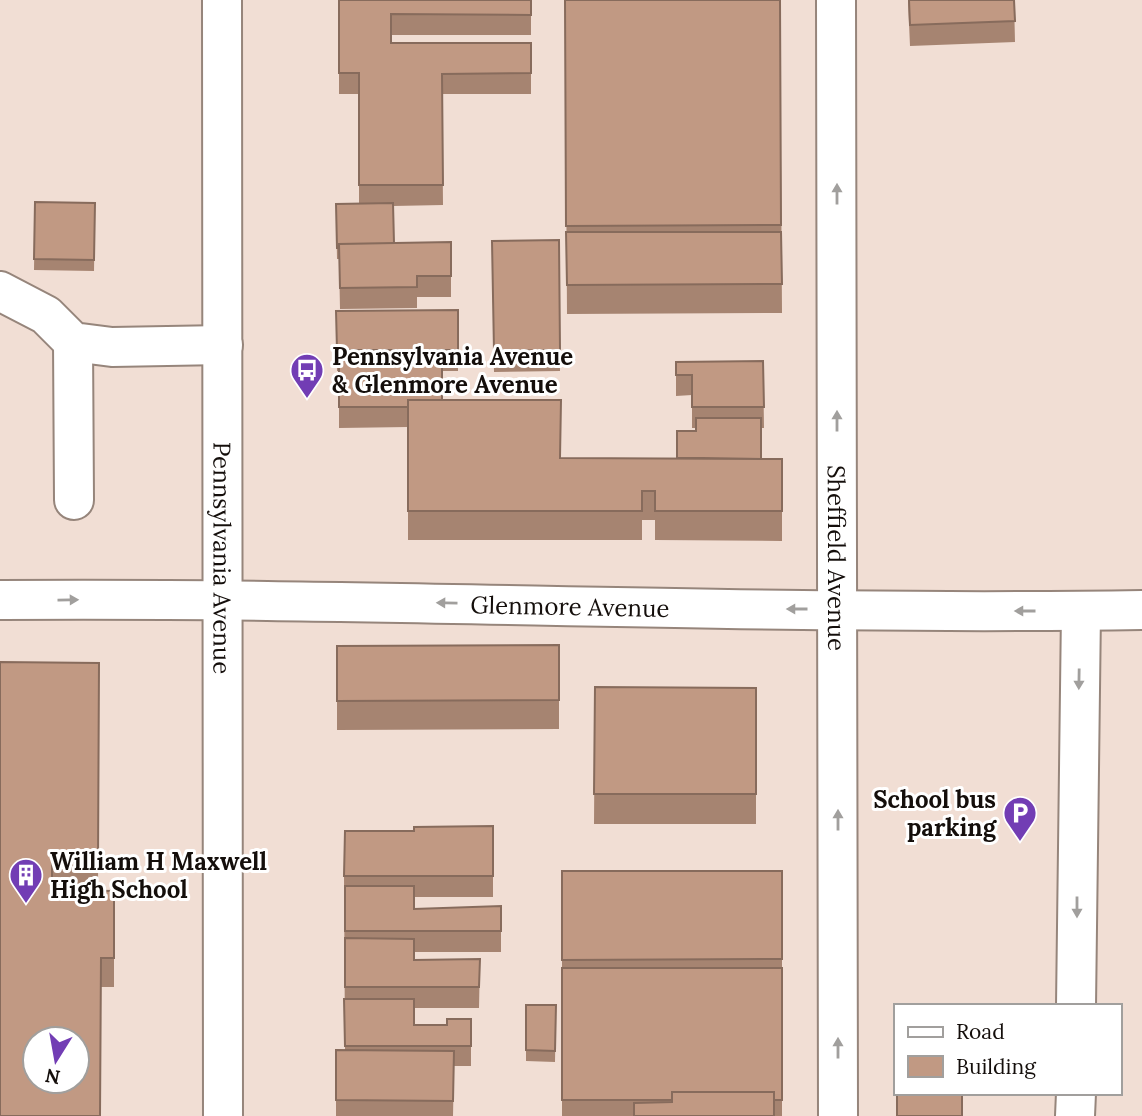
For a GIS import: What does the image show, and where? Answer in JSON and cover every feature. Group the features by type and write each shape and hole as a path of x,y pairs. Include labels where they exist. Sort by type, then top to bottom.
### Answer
{"street":[{"name":"Pennsylvania Avenue","path":"222,0 223,1116"},
{"name":"Sheffield Avenue","path":"836,0 838,1116"},
{"path":"0,291 46,315 73,341 112,346 223,345"},
{"path":"73,341 74,500"},
{"name":"Glenmore Avenue","path":"0,600 223,598 837,609 1142,610"},
{"path":"1076,1004 1081,611"},
{"path":"1076,1095 1076,1116"}],"building":[{"path":"339,0 531,0 531,15 391,14 391,43 531,43 531,73 442,74 443,185 359,185 359,73 339,73"},
{"path":"565,0 780,0 781,225 566,226"},
{"path":"909,0 1014,0 1015,21 910,25"},
{"path":"35,202 95,203 94,260 34,259"},
{"path":"393,203 394,243 339,244 337,248 336,204"},
{"path":"566,232 781,232 782,284 567,285"},
{"path":"559,240 560,350 494,351 492,241"},
{"path":"451,242 451,276 417,276 417,287 340,288 339,244"},
{"path":"458,310 458,350 337,350 336,311"},
{"path":"339,358 442,358 442,400 408,400 408,407 339,407"},
{"path":"763,361 764,407 692,407 692,375 676,375 676,362"},
{"path":"408,400 561,400 560,458 782,459 782,511 655,511 655,491 642,491 642,511 408,511"},
{"path":"696,418 761,418 761,459 677,458 677,431 696,431"},
{"path":"559,645 559,700 337,701 337,646"},
{"name":"William H Maxwell High School","path":"0,662 99,663 98,862 52,861 52,890 114,891 114,958 101,958 100,1116 0,1116"},
{"path":"595,687 756,688 756,794 594,794"},
{"path":"493,826 493,876 344,876 345,831 414,831 414,827"},
{"path":"562,871 782,871 782,959 562,960"},
{"path":"345,886 414,886 414,909 501,906 501,931 345,931"},
{"path":"345,938 414,939 414,960 480,959 479,987 345,987"},
{"path":"562,968 782,968 782,1100 774,1100 774,1092 672,1092 672,1100 562,1100"},
{"path":"344,999 414,999 414,1025 447,1025 447,1019 471,1019 471,1046 345,1046"},
{"path":"526,1005 556,1005 555,1051 526,1050"},
{"path":"336,1050 454,1051 453,1101 336,1100"},
{"path":"672,1092 774,1092 774,1116 634,1116 634,1103 672,1102"},
{"path":"897,1095 962,1095 962,1116 897,1116"}],"place":[{"name":"Pennsylvania Avenue & Glenmore Avenue","path":"307,400"},
{"name":"School bus parking","path":"1020,843"},
{"name":"William H Maxwell High School","path":"26,905"}]}
